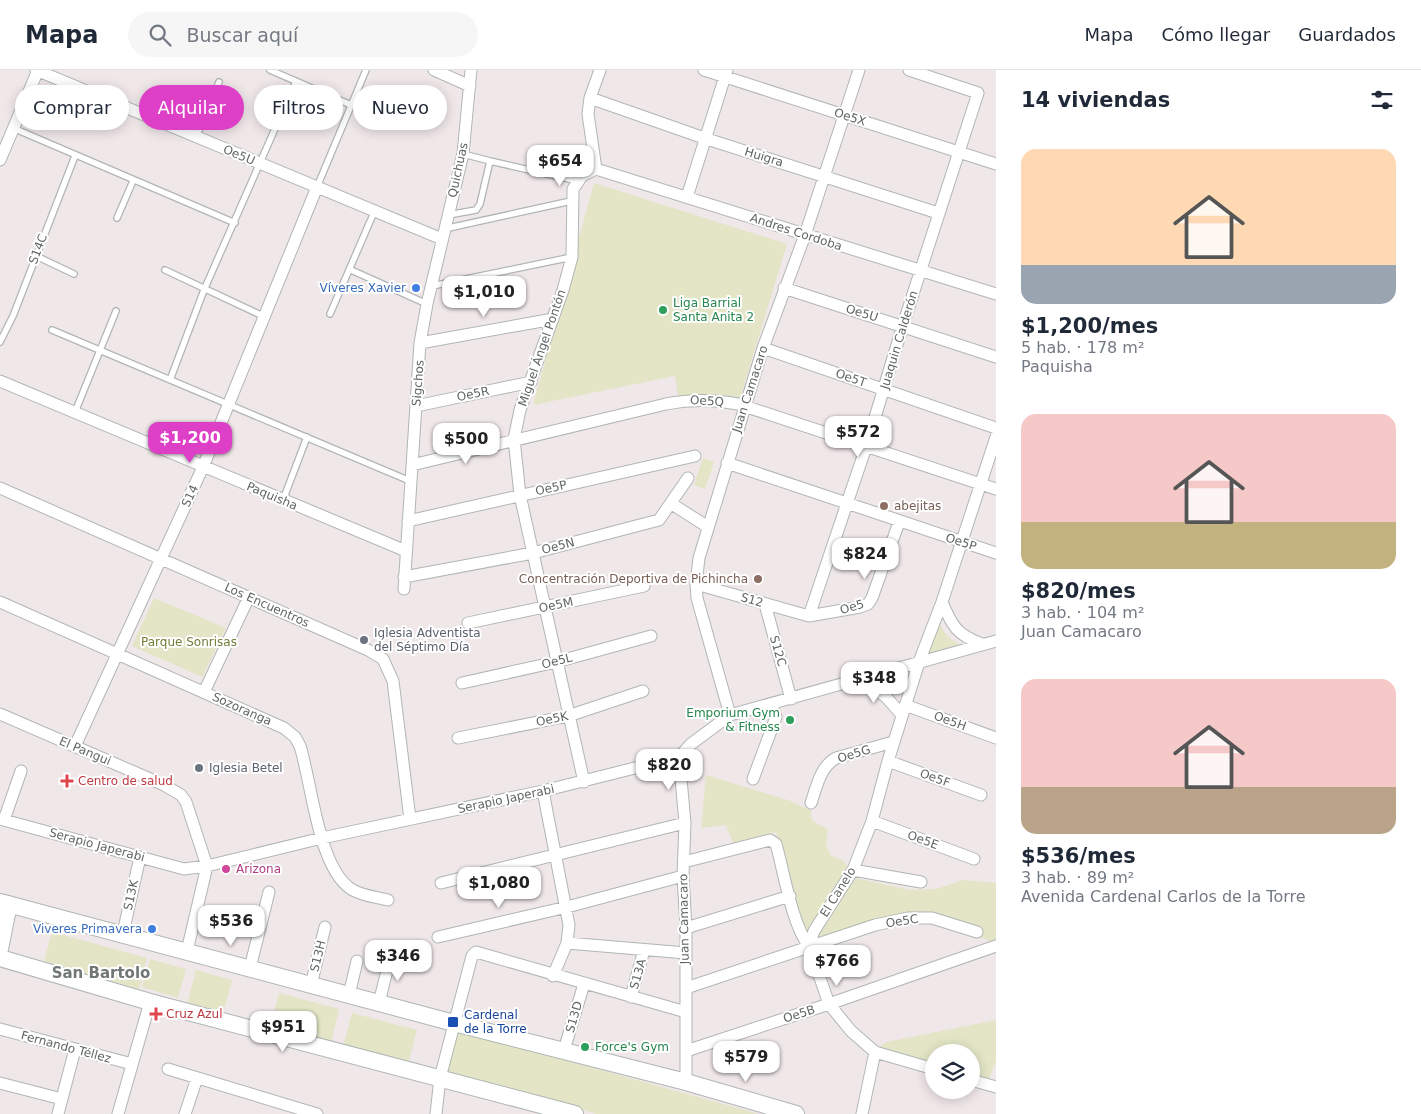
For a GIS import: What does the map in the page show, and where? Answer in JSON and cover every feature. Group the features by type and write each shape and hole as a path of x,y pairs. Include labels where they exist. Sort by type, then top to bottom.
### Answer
{"street":[{"path":"0,160 37,70"},
{"name":"Oe5U","path":"37,70 260,164 375,210 443,234"},
{"path":"434,70 470,86"},
{"name":"Quichuas","path":"443,234 463,154 471,70"},
{"path":"578,181 582,176 596,169 588,114 590,98 600,70"},
{"name":"Oe5X","path":"704,70 726,73 844,116 996,164"},
{"name":"Juan Camacaro","path":"730,715 698,598 696,584 698,558 763,348 805,235 859,70"},
{"name":"Juaquin Calderón","path":"809,616 845,504 866,447 938,213 978,93 910,70"},
{"path":"688,197 726,73"},
{"name":"Huigra","path":"590,98 707,139 938,213"},
{"name":"Andres Cordoba","path":"596,169 996,294"},
{"name":"Miguel Ángel Pontón","path":"578,181 573,189 571,202 572,257 553,319 520,410 514,439 520,495 584,782"},
{"name":"S14","path":"75,746 203,467 317,187"},
{"name":"Sigchos","path":"404,589 420,343 443,234"},
{"name":"Oe5U","path":"784,288 903,325 996,357"},
{"path":"420,343 553,319"},
{"name":"Oe5T","path":"763,348 996,428"},
{"name":"Paquisha","path":"0,381 406,552"},
{"name":"Oe5R","path":"416,406 531,382"},
{"name":"Oe5Q","path":"412,465 514,439 691,399 712,400 744,406 996,490"},
{"name":"El Canelo","path":"809,946 814,931 853,870 872,821 893,742 919,662 942,602 996,437"},
{"name":"Oe5P","path":"408,521 695,456"},
{"name":"Oe5P","path":"727,463 996,553"},
{"name":"Oe5N","path":"404,577 533,553 660,520 688,478"},
{"name":"Los Encuentros","path":"0,488 162,557 368,650 383,659 393,681 410,820"},
{"path":"672,504 708,527"},
{"name":"Oe5","path":"809,616 868,604 872,598 899,522"},
{"name":"S12","path":"696,584 809,616"},
{"name":"Oe5M","path":"468,624 644,586"},
{"path":"204,692 249,596"},
{"name":"Sozoranga","path":"0,602 284,728 294,737 305,762 322,838 332,867 340,879 352,889 363,894 388,900"},
{"path":"942,602 957,631 966,638 982,644"},
{"name":"S12C","path":"764,604 791,699"},
{"name":"Oe5L","path":"462,683 556,662 651,636"},
{"name":"Serapio Japerabi","path":"2,820 184,869 207,866 322,838 584,782 679,757 691,744 730,715 996,641"},
{"path":"860,678 904,710"},
{"name":"Oe5K","path":"458,738 568,716 643,691"},
{"path":"753,779 776,717 771,704"},
{"name":"Oe5H","path":"904,710 996,738"},
{"name":"El Pangui","path":"0,714 181,795 190,812 207,866"},
{"name":"Oe5G","path":"811,803 823,768 829,762 836,758 893,742"},
{"name":"Juan Camacaro","path":"679,757 685,823 683,876 686,928 686,1082"},
{"name":"Oe5F","path":"888,761 982,795"},
{"path":"2,820 21,771"},
{"path":"543,791 569,925 567,943 553,976"},
{"name":"Oe5E","path":"872,821 974,859"},
{"path":"440,883 685,823"},
{"path":"684,862 770,840 776,844 801,932 809,946 829,1004 851,1031 875,1052 925,1066"},
{"name":"S13K","path":"122,933 140,857"},
{"path":"187,951 207,866"},
{"path":"853,870 920,882"},
{"path":"438,936 567,907 683,876"},
{"path":"250,968 269,892"},
{"path":"686,928 790,896"},
{"path":"0,949 4,903 454,1023 686,1082 796,1114"},
{"name":"Oe5C","path":"686,988 875,925 908,918 932,918 977,932"},
{"name":"S13H","path":"311,985 326,927"},
{"path":"567,943 686,953"},
{"name":"Oe5B","path":"686,1050 829,1004 996,946"},
{"name":"S13A","path":"631,997 644,950"},
{"path":"436,1114 440,1078 472,956 480,952 553,976 686,1012"},
{"path":"379,1003 391,954"},
{"path":"0,958 150,1002 575,1114"},
{"path":"349,995 357,961"},
{"name":"S13D","path":"564,1050 584,984"},
{"path":"118,1114 150,1002"},
{"name":"Fernando Téllez","path":"1,1033 132,1064"},
{"path":"58,1114 75,1049"},
{"path":"862,1114 875,1052"},
{"path":"168,1069 317,1114"},
{"path":"184,1114 197,1078"},
{"path":"0,1083 62,1099"},
{"path":"980,1083 996,1087"}],"lane":[{"path":"270,70 351,105"},
{"path":"317,187 366,70"},
{"path":"170,380 204,290 296,81"},
{"path":"196,137 218,82"},
{"path":"13,128 133,181 235,222"},
{"path":"463,154 578,181"},
{"name":"S14C","path":"0,342 75,156"},
{"path":"448,215 476,210 480,204 490,161"},
{"path":"117,218 133,181"},
{"path":"443,234 571,202"},
{"path":"330,314 351,270 375,210"},
{"path":"36,256 74,274"},
{"path":"431,287 572,257"},
{"path":"165,270 204,290 263,316"},
{"path":"351,270 427,304"},
{"path":"75,412 116,311"},
{"path":"52,330 410,481"},
{"path":"283,500 307,437"}],"green space":[{"name":"Liga Barrial Santa Anita 2","path":"594,183 787,244 738,405 678,396 675,376 533,405"},
{"path":"703,458 714,462 705,489 694,485"},
{"name":"Parque Sonrisas","path":"154,598 226,628 202,677 132,646"},
{"path":"939,623 947,636 960,646 927,655"},
{"path":"706,775 791,801 811,811 812,820 828,830 826,844 830,855 844,861 855,878 910,890 936,889 963,880 996,883 996,944 933,917 819,938 804,928 776,832 733,843 726,825 701,828"},
{"path":"52,932 147,958 139,989 44,961"},
{"path":"150,959 186,969 178,998 142,987"},
{"path":"196,970 232,980 223,1014 187,1004"},
{"path":"279,993 339,1009 331,1044 270,1028"},
{"path":"352,1013 417,1030 408,1064 343,1047"},
{"path":"996,1020 996,1061 989,1079 980,1076 980,1044 925,1044 925,1062 888,1052 880,1046 887,1042"},
{"path":"457,1030 759,1114 597,1114 447,1073"}],"place":[{"name":"Víveres Xavier","path":"416,288"},
{"name":"Liga Barrial Santa Anita 2","path":"663,310"},
{"name":"abejitas","path":"884,506"},
{"name":"Concentración Deportiva de Pichincha","path":"758,579"},
{"name":"Iglesia Adventista del Séptimo Día","path":"364,640"},
{"name":"Emporium Gym & Fitness","path":"790,720"},
{"name":"Iglesia Betel","path":"199,768"},
{"name":"Centro de salud","path":"67,781"},
{"name":"Arizona","path":"226,869"},
{"name":"Viveres Primavera","path":"152,929"},
{"name":"Cruz Azul","path":"156,1014"},
{"name":"Cardenal de la Torre","path":"453,1022"},
{"name":"Force's Gym","path":"585,1047"}],"district":[{"name":"San Bartolo","path":"101,973"}]}
